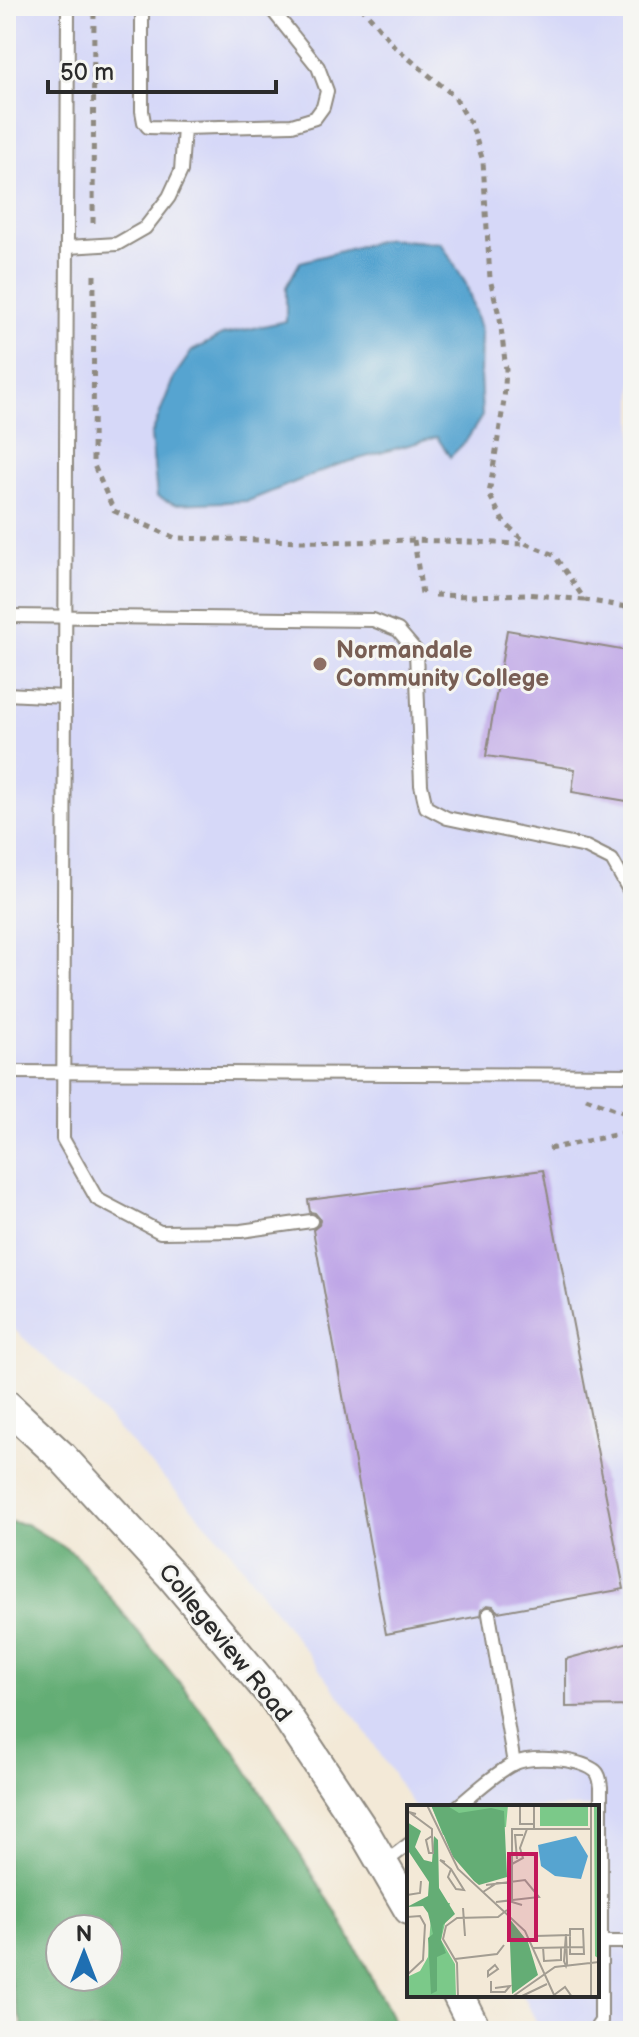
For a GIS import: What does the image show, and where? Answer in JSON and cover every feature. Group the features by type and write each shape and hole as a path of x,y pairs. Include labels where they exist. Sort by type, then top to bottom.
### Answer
{"street":[{"name":"Collegeview Road","path":"6,1405 61,1456 161,1564 276,1700 366,1835 407,1906"},
{"path":"459,1997 476,2031"}],"lane":[{"path":"68,6 63,1139 97,1199 160,1232 241,1231 311,1221"},
{"path":"142,6 144,122 148,127 184,128 292,125 315,118 323,107 327,91 318,67 269,6"},
{"path":"68,247 117,244 145,228 169,197 181,171 184,128"},
{"path":"6,616 373,620 398,630 416,651 421,785 426,807 447,818 586,847 612,860 633,897"},
{"path":"6,694 65,697"},
{"path":"6,1072 633,1075"},
{"path":"489,1614 514,1764"},
{"path":"460,1805 514,1764 540,1759 567,1761 594,1770 599,1776 601,2021 594,2031"},
{"path":"383,1864 407,1846"},
{"path":"602,1942 633,1942"}],"path":[{"path":"93,223 94,6"},
{"path":"361,6 395,47 454,96 476,137 483,161 490,279 500,319 506,370 489,494 503,521 527,544"},
{"path":"94,275 93,463 114,511 175,538 527,544 554,555 585,600"},
{"path":"414,540 422,594"},
{"path":"435,595 527,594 633,608"},
{"path":"586,1098 633,1116"},
{"path":"549,1149 633,1131"}],"shaded area":[{"name":"Normandale Community College","path":"6,6 633,6 633,2031 541,2031 524,1997 599,1997 599,1805 413,1805 364,1729 226,1545 86,1395 6,1322"}],"green space":[{"path":"8,1522 26,1524 75,1554 235,1751 338,1915 399,2031 24,2031 12,1992 6,1948"}],"water":[{"path":"386,239 441,243 466,284 481,332 482,416 466,441 450,457 437,437 337,465 248,501 175,504 157,497 151,436 174,377 192,351 222,335 286,321 286,287 300,262"}],"building":[{"name":"Normandale Community College","path":"507,630 633,652 633,802 572,792 575,769 486,756"},
{"path":"543,1170 624,1589 498,1612 487,1605 480,1616 386,1634 313,1230 320,1219 310,1212 308,1200"},
{"path":"633,1641 633,1706 566,1707 566,1659"}],"place":[{"name":"Normandale Community College","path":"320,664"}]}
